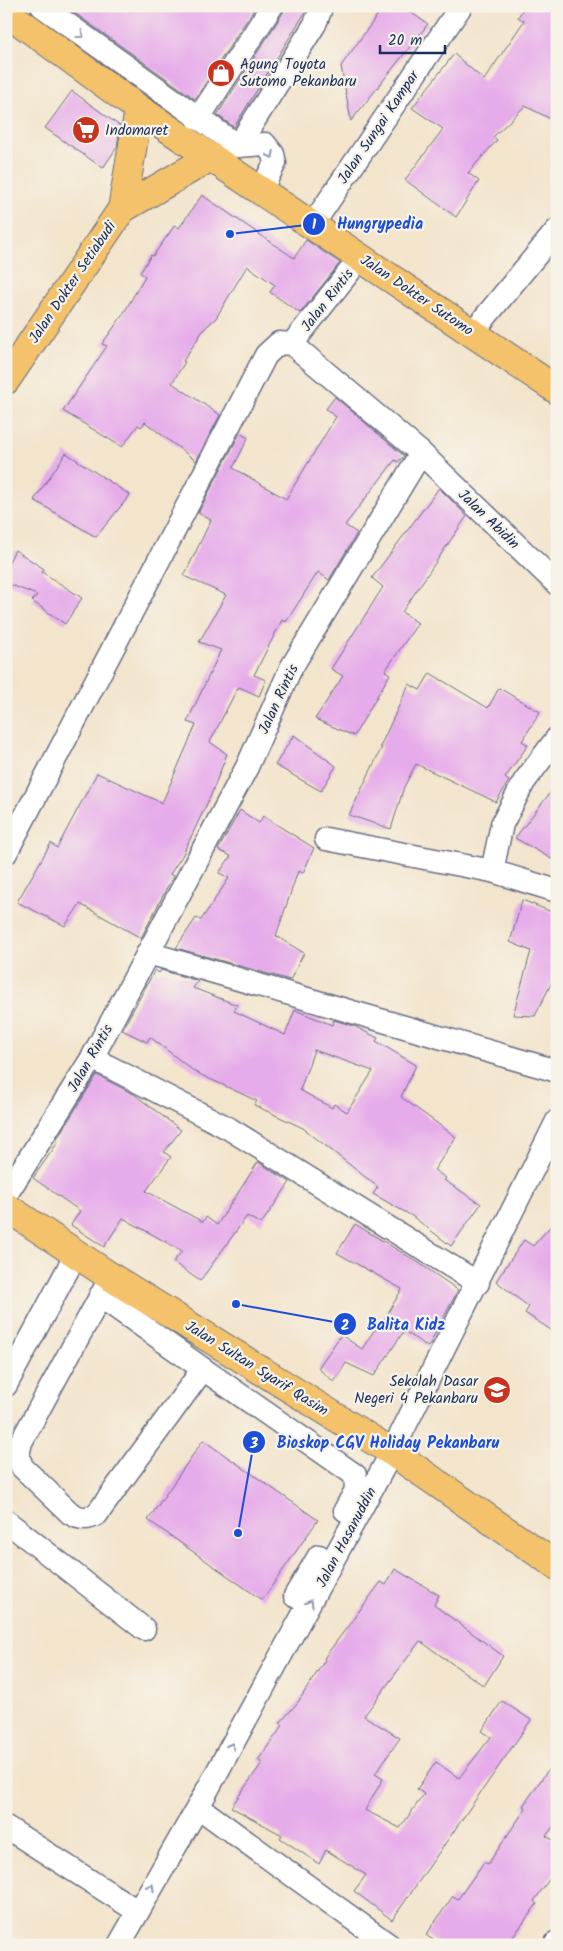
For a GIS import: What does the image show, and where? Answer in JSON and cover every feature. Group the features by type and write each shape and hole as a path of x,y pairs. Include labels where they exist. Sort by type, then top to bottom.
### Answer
{"main road":[{"name":"Jalan Dokter Sutomo","path":"6,12 139,109 557,390"},
{"name":"Jalan Dokter Setiabudi","path":"6,380 122,209 139,109"},
{"name":"Jalan Dokter Setiabudi","path":"122,209 212,158"},
{"name":"Jalan Sultan Syarif Qasim","path":"6,1207 76,1254 105,1287 392,1452 557,1566"}],"street":[{"path":"42,6 238,146 265,144 273,154 276,163 261,190"},
{"path":"198,119 272,6"},
{"path":"238,146 315,24 320,11 318,6"},
{"name":"Jalan Sungai Kampar","path":"312,224 461,6"},
{"path":"473,332 557,230"},
{"name":"Jalan Rintis","path":"6,1194 92,1058 247,767 291,668 422,453 292,344 361,257"},
{"path":"6,853 266,355 279,343 292,344"},
{"name":"Jalan Abidin","path":"422,453 557,584"},
{"path":"492,871 504,818 524,782 557,738"},
{"path":"326,839 492,871 557,891"},
{"path":"148,952 557,1071"},
{"path":"92,1058 228,1128 478,1283"},
{"name":"Jalan Hasanuddin","path":"118,1945 198,1807 392,1452 478,1283 557,1121"},
{"path":"6,1385 76,1254"},
{"path":"203,1368 96,1514 85,1518 70,1513 22,1467 18,1448 105,1287 203,1368 355,1475 356,1490 295,1596"},
{"path":"6,1521 144,1629"},
{"path":"198,1807 388,1945"},
{"path":"6,1827 137,1911"}],"building":[{"path":"65,6 256,6 195,99"},
{"path":"285,6 305,6 306,11 234,127 217,115 283,13"},
{"path":"384,6 401,6 428,24 351,121 341,66"},
{"path":"525,6 550,6 557,11 557,122 525,106 493,137 497,140 468,173 479,181 456,217 405,180 443,129 412,108 454,54 484,80 524,21 518,17"},
{"name":"Indomaret","path":"72,91 120,126 117,147 103,168 45,128"},
{"path":"202,195 294,258 306,240 340,263 300,313 270,292 275,285 247,266 216,318 204,329 183,361 185,362 172,383 220,415 196,461 145,422 141,427 138,425 122,447 63,411 107,346 102,344 122,316 145,276 140,273 151,255 153,256 175,225 179,228"},
{"path":"335,397 404,456 398,462 395,460 345,525 357,533 329,580 318,572 286,622 282,620 254,675 266,680 259,696 239,687 235,693 210,742 227,754 211,795 182,856 170,874 173,876 141,938 80,904 65,926 17,902 51,843 57,848 97,773 162,803 196,725 187,722 221,650 199,642 226,595 184,576 211,520 198,513 240,433 248,438 233,468 286,499 336,417 326,409"},
{"path":"66,453 130,495 96,537 34,500"},
{"path":"439,488 467,516 402,612 418,623 385,671 390,674 354,736 315,719 343,676 331,669 383,587 372,578"},
{"path":"15,550 44,569 42,572 82,598 65,624 32,601 37,595 6,583 6,567"},
{"path":"430,673 488,708 499,688 540,712 522,741 528,745 505,778 509,781 496,802 416,764 404,787 391,829 349,815 382,747 380,747 409,684 420,690"},
{"path":"294,735 336,766 321,791 275,765"},
{"path":"557,784 557,862 515,838"},
{"path":"240,810 259,823 263,816 314,848 303,873 298,871 276,936 304,953 290,980 176,948 196,918 201,920 229,878 219,873 231,856 218,850"},
{"path":"522,900 557,914 557,972 535,1016 513,1015 531,951 510,942"},
{"path":"155,970 159,973 161,970 198,981 193,988 237,1005 234,1011 285,1035 295,1010 332,1025 334,1020 354,1026 378,1038 376,1041 416,1065 401,1097 456,1137 434,1170 446,1178 444,1180 481,1204 451,1246 412,1216 373,1194 378,1187 303,1128 254,1105 257,1101 195,1072 150,1037 147,1042 122,1030","holes":["314,1050 373,1071 347,1112 334,1104 332,1108 300,1090"]},
{"path":"97,1075 135,1095 181,1130 164,1152 171,1157 146,1191 203,1222 206,1217 217,1225 258,1162 290,1182 261,1224 247,1216 200,1281 173,1262 182,1251 123,1218 104,1247 71,1225 80,1211 33,1178 58,1142 56,1140"},
{"path":"557,1219 557,1334 525,1313 529,1307 496,1281 524,1240 533,1246"},
{"path":"355,1224 419,1263 458,1290 428,1347 404,1331 374,1376 346,1363 334,1382 318,1368 341,1335 362,1349 375,1329 378,1330 402,1289 337,1253"},
{"path":"203,1440 318,1520 262,1600 148,1520"},
{"path":"395,1569 439,1595 434,1605 503,1656 484,1686 420,1641 364,1716 400,1738 375,1774 383,1779 365,1810 400,1828 424,1794 417,1789 436,1762 459,1778 491,1737 482,1731 502,1701 531,1720 392,1920 354,1891 366,1875 326,1850 319,1864 280,1838 282,1835 231,1807 262,1763 258,1760 283,1725 280,1723 298,1702 325,1660 324,1658 381,1582 386,1585"},
{"path":"557,1757 557,1822 546,1836 557,1842 557,1868 534,1901 537,1904 507,1945 440,1945 426,1935 453,1896 458,1899 484,1862 488,1864 526,1808 523,1806"}],"place":[{"name":"Agung Toyota Sutomo Pekanbaru","path":"221,73"},
{"name":"Indomaret","path":"86,130"},
{"name":"Hungrypedia","path":"230,234"},
{"name":"Balita Kidz","path":"236,1304"},
{"name":"Sekolah Dasar Negeri 4 Pekanbaru","path":"497,1390"},
{"name":"Bioskop CGV Holiday Pekanbaru","path":"238,1533"}]}
